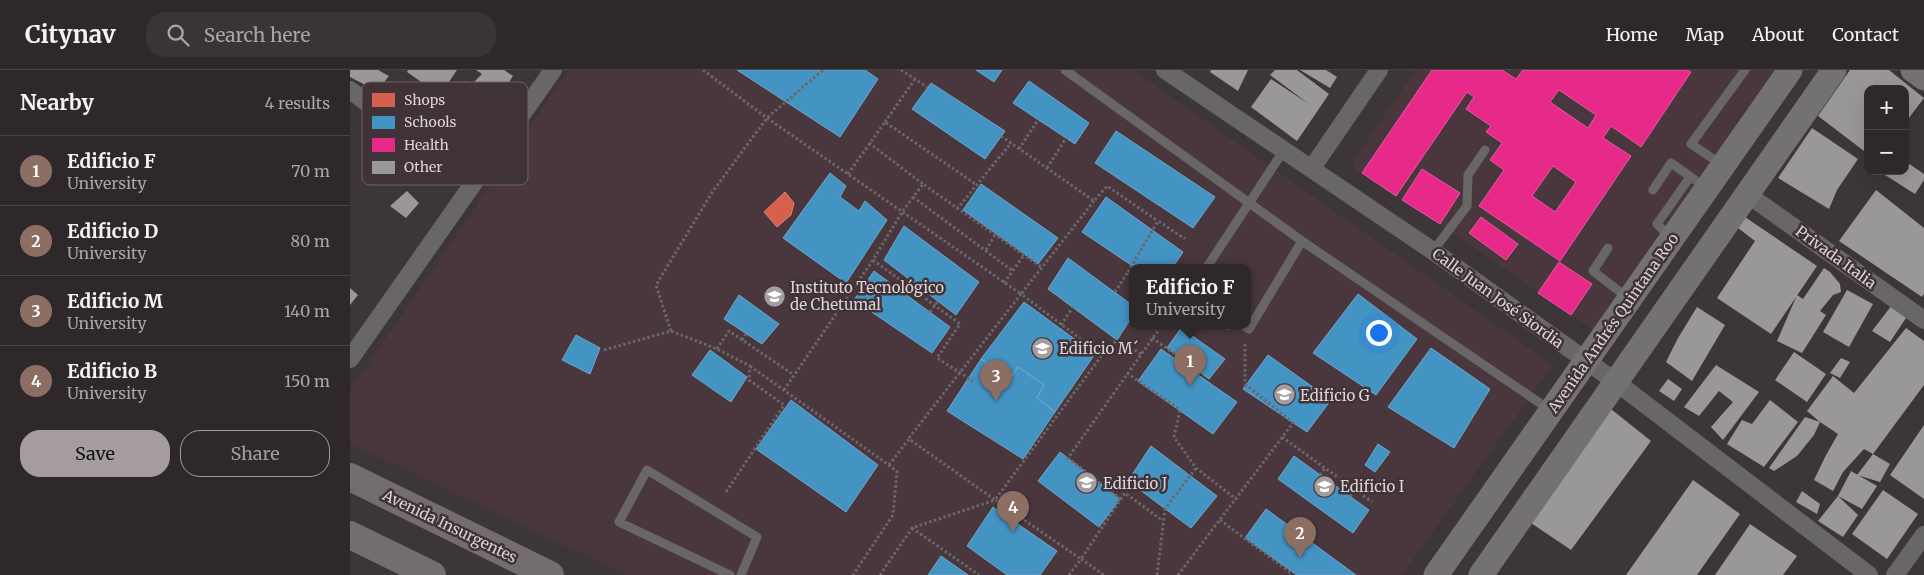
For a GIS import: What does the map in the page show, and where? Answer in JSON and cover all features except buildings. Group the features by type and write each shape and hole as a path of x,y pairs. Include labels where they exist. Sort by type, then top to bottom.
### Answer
{"main road":[{"name":"Avenida Andrés Quintana Roo","path":"1436,575 1672,239 1699,182 1723,166 1790,70"},
{"path":"1480,575 1834,70"},
{"path":"1913,70 1924,78"},
{"name":"Avenida Insurgentes","path":"353,485 544,574"},
{"path":"350,535 432,575"}],"street":[{"path":"528,105 553,70"},
{"name":"Calle Juan José Siordia","path":"1165,70 1433,251 1585,362 1616,382 1869,575"},
{"path":"1312,168 1380,70"},
{"path":"350,90 362,99"},
{"path":"353,349 472,185"},
{"name":"Privada Italia","path":"1748,194 1924,320"},
{"path":"1895,575 1924,535"}],"lane":[{"path":"1065,70 1302,241 1551,411"},
{"path":"1723,166 1691,144 1745,70"},
{"path":"1209,264 1284,150"},
{"path":"1433,251 1467,206 1468,175 1485,150"},
{"path":"1653,190 1671,162 1699,182"},
{"path":"1251,326 1302,241"},
{"path":"1608,248 1593,271 1629,299"},
{"path":"730,575 619,522 647,470 758,537 741,575"}],"path":[{"path":"702,70 767,118 1021,294 1102,355"},
{"path":"671,331 656,285 713,191 767,118 823,70"},
{"path":"901,70 928,87"},
{"path":"848,174 915,79"},
{"path":"1019,148 1038,120"},
{"path":"885,122 977,184"},
{"path":"1001,136 1094,201"},
{"path":"1047,168 1066,138"},
{"path":"869,143 957,209 1041,268"},
{"path":"957,209 1011,143"},
{"path":"784,390 873,260 902,212 923,184"},
{"path":"889,465 1041,268 1107,186 1185,239"},
{"path":"912,198 1013,270"},
{"path":"1133,264 1158,221"},
{"path":"986,250 995,235"},
{"path":"1004,283 1024,255"},
{"path":"873,260 960,324 937,358 973,381"},
{"path":"1115,292 1128,272"},
{"path":"899,290 909,279"},
{"path":"930,312 938,301"},
{"path":"1060,325 1073,307"},
{"path":"1121,499 1068,458 1159,329"},
{"path":"604,350 671,331 717,349 750,366 897,471 893,515 853,575"},
{"path":"717,349 730,331 794,375"},
{"path":"742,340 746,334"},
{"path":"1152,338 1192,366"},
{"path":"1178,575 1293,422 1245,384 1245,339"},
{"path":"880,575 912,528 995,500 1102,355 1117,340 1140,354"},
{"path":"726,492 784,405 749,380 750,366"},
{"path":"1127,373 1180,410 1174,437 1196,468 1236,499"},
{"path":"1282,437 1372,502"},
{"path":"908,439 1104,575"},
{"path":"1157,575 1165,509 1196,468"},
{"path":"1320,474 1324,468"},
{"path":"1350,496 1355,490"},
{"path":"1070,575 1125,493 1164,521"},
{"path":"1220,520 1291,573 1290,575"},
{"path":"912,528 979,575"}],"shaded area":[{"name":"Instituto Tecnológico de Chetumal","path":"569,70 1133,70 1553,365 1402,575 626,575 350,443 350,391 491,185 528,185 528,130"},
{"path":"1416,70 1774,70 1593,330 1440,224 1354,168 1353,161"}],"place":[{"name":"Instituto Tecnológico de Chetumal","path":"774,296"},
{"name":"Edificio M´","path":"1043,348"},
{"name":"Edificio F","path":"1190,386"},
{"name":"Edificio G","path":"1284,395"},
{"name":"Edificio M","path":"996,401"},
{"name":"Edificio J","path":"1087,483"},
{"name":"Edificio I","path":"1324,486"},
{"name":"Edificio B","path":"1013,532"},
{"name":"Edificio D","path":"1300,558"}]}
